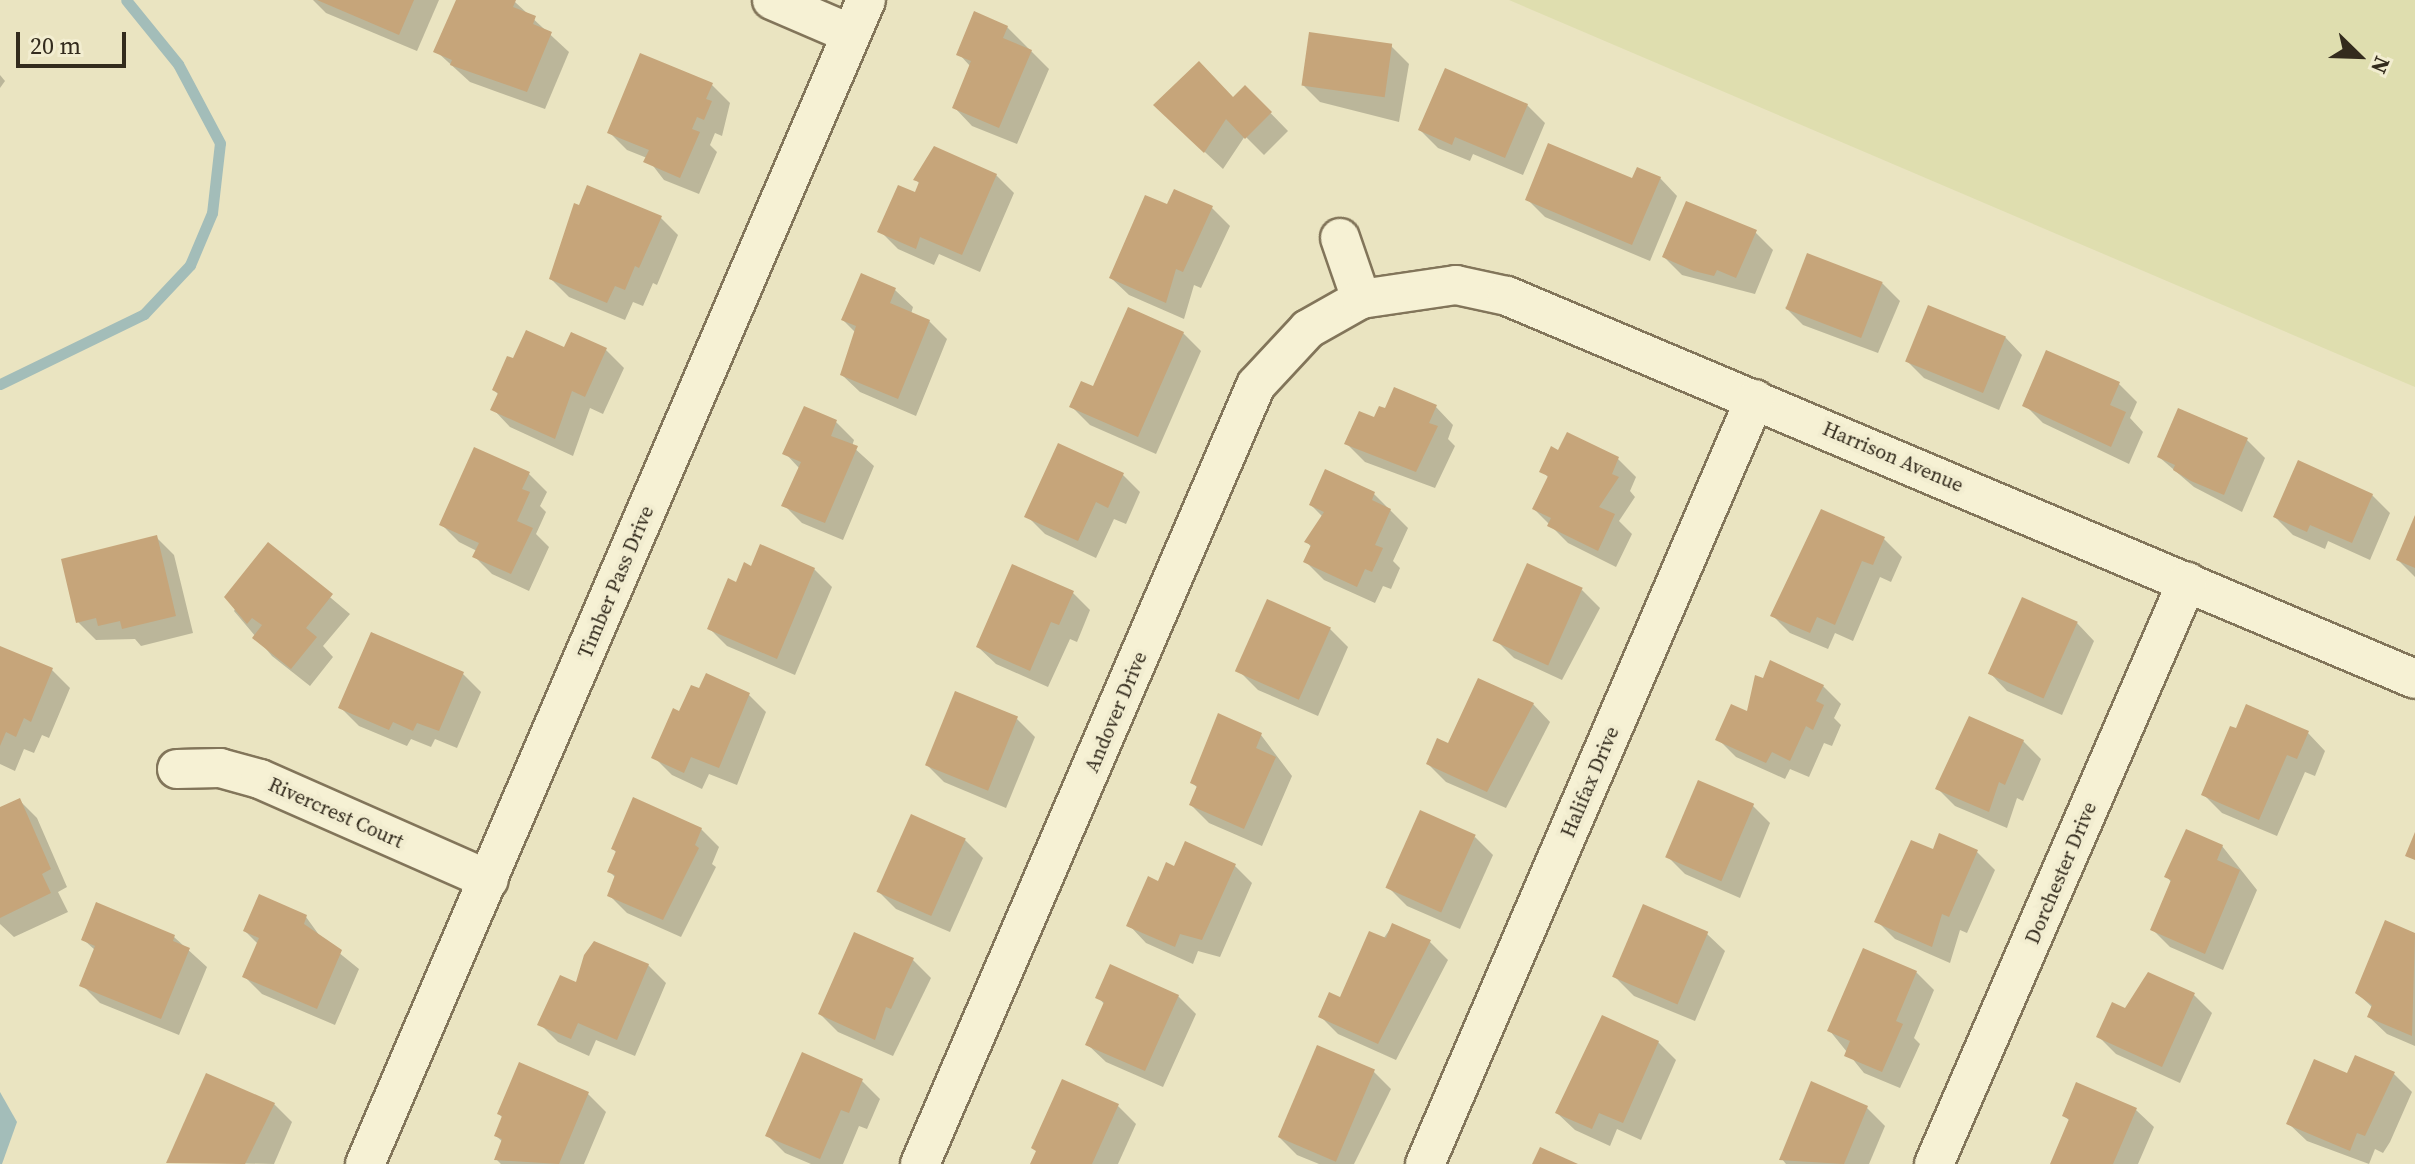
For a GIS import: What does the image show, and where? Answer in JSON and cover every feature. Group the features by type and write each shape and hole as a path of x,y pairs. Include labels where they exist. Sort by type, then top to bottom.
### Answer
{"street":[{"path":"772,0 851,34"},
{"name":"Timber Pass Drive","path":"365,1164 866,0"},
{"path":"1340,238 1361,299"},
{"name":"Harrison Avenue","path":"1361,299 1456,285 1507,296 2415,679"},
{"name":"Andover Drive","path":"920,1164 1256,385 1308,329 1361,299"},
{"name":"Halifax Drive","path":"1425,1164 1755,399"},
{"name":"Dorchester Drive","path":"1934,1164 2187,582"},
{"name":"Rivercrest Court","path":"177,769 220,768 260,779 489,880"}],"green space":[{"path":"1509,0 2415,0 2415,387"}],"water":[{"path":"0,1092 17,1122 2,1164 0,1164"}],"building":[{"path":"317,0 414,0 399,35"},
{"path":"456,0 516,0 513,7 536,16 533,24 552,32 527,92 450,65 452,60 433,52"},
{"path":"974,11 1008,26 1003,38 1032,50 999,128 952,108 971,61 956,55"},
{"path":"1309,32 1392,44 1385,97 1301,85"},
{"path":"640,53 713,83 706,99 712,101 704,120 697,117 692,129 700,132 680,178 643,162 649,150 607,133"},
{"path":"1199,61 1233,97 1245,85 1272,112 1245,139 1226,119 1204,153 1153,105"},
{"path":"1445,68 1528,104 1505,158 1455,137 1452,145 1418,130"},
{"path":"1548,143 1632,178 1637,167 1661,177 1632,245 1525,200"},
{"path":"934,146 997,174 962,255 920,237 916,249 877,232 898,185 915,192 919,182 913,180"},
{"path":"587,185 662,216 639,268 635,266 625,290 615,286 607,303 549,279 574,203 579,205"},
{"path":"1174,189 1213,206 1183,272 1176,269 1166,303 1109,278 1145,195 1167,204"},
{"path":"1686,201 1757,230 1736,278 1717,270 1714,276 1694,271 1662,257"},
{"path":"1807,253 1883,282 1861,338 1785,309"},
{"path":"861,273 896,288 890,303 930,320 898,399 840,375 856,326 841,320"},
{"path":"1928,305 2006,336 1983,393 1905,362"},
{"path":"1128,307 1184,332 1138,437 1069,407 1081,381 1093,386"},
{"path":"526,330 564,347 571,332 607,348 585,397 572,391 555,439 490,410 498,393 492,390 507,356 513,358"},
{"path":"2046,350 2120,382 2110,405 2126,412 2111,447 2022,406"},
{"path":"1394,387 1437,405 1429,423 1438,426 1416,472 1344,444 1359,411 1374,417 1379,406 1385,408"},
{"path":"804,406 837,420 831,436 858,446 825,523 781,506 801,462 782,454"},
{"path":"2178,408 2248,438 2224,495 2191,481 2173,470 2175,465 2157,457"},
{"path":"1567,432 1619,457 1612,474 1619,477 1599,507 1615,514 1598,551 1547,526 1551,518 1532,509 1548,476 1539,472 1551,446 1558,450"},
{"path":"1058,443 1124,473 1108,508 1096,502 1078,541 1024,517"},
{"path":"474,447 530,472 522,489 530,492 517,521 533,528 511,574 472,557 479,543 439,525"},
{"path":"2298,460 2373,494 2352,543 2310,525 2307,532 2273,517"},
{"path":"1325,469 1375,492 1372,500 1391,509 1375,545 1383,548 1372,572 1365,569 1357,587 1303,562 1311,545 1304,542 1324,512 1309,505"},
{"path":"1821,509 1885,537 1873,565 1862,561 1835,625 1817,617 1810,633 1770,616"},
{"path":"2415,515 2415,568 2396,560"},
{"path":"157,535 176,616 122,629 120,621 98,626 96,618 76,623 61,559"},
{"path":"268,542 333,594 306,628 317,637 291,669 252,638 262,625 252,618 247,624 224,597"},
{"path":"760,544 815,568 777,659 707,629 728,578 736,582 744,562 751,566"},
{"path":"1527,563 1583,588 1548,665 1492,641"},
{"path":"1012,564 1074,591 1059,625 1051,622 1030,671 976,647"},
{"path":"2022,597 2078,622 2044,699 1988,674"},
{"path":"1267,599 1331,627 1299,700 1235,671"},
{"path":"371,632 464,672 439,731 417,723 413,731 393,722 389,730 338,708"},
{"path":"0,646 53,668 31,722 24,718 16,737 6,732 0,746"},
{"path":"1770,660 1824,685 1816,701 1824,705 1813,730 1806,726 1790,761 1772,752 1766,763 1715,740 1731,704 1747,711 1755,675 1763,678"},
{"path":"706,673 750,693 719,768 691,757 684,773 651,758 673,708 679,711 691,685 699,688"},
{"path":"1478,678 1534,703 1487,792 1426,764 1437,738 1448,743"},
{"path":"955,691 1018,716 988,791 925,765"},
{"path":"2246,704 2309,731 2297,759 2287,755 2259,820 2201,795 2230,726 2236,728"},
{"path":"1218,713 1262,733 1256,748 1276,757 1244,829 1189,805 1197,786 1190,783"},
{"path":"1969,716 2024,740 2005,785 1999,782 1989,812 1935,789"},
{"path":"1698,780 1754,804 1721,881 1665,857"},
{"path":"633,797 702,828 695,845 699,848 663,920 607,896 615,875 607,872 616,851 611,849"},
{"path":"20,798 51,869 42,874 51,893 0,918 0,807"},
{"path":"1420,810 1476,835 1441,912 1385,888"},
{"path":"911,814 966,838 931,916 876,892"},
{"path":"2186,829 2223,845 2217,860 2240,870 2205,954 2150,930 2171,880 2164,877"},
{"path":"2415,832 2415,860 2405,856"},
{"path":"1939,833 1978,850 1949,917 1942,914 1932,947 1874,922 1911,840 1933,849"},
{"path":"1185,841 1236,864 1202,940 1180,934 1175,947 1126,926 1148,876 1158,881 1166,862 1174,866"},
{"path":"259,894 307,915 304,924 342,950 317,1009 242,977 259,938 243,931"},
{"path":"96,902 175,935 173,941 190,948 161,1019 79,986 95,946 81,940"},
{"path":"1643,904 1708,932 1677,1004 1612,977"},
{"path":"2385,920 2415,933 2412,1036 2367,1017 2372,1005 2355,993"},
{"path":"1392,923 1431,940 1378,1044 1318,1017 1329,992 1340,997 1369,931 1386,938"},
{"path":"854,932 914,958 891,1009 886,1007 875,1040 818,1014"},
{"path":"594,941 649,964 617,1040 578,1023 571,1039 537,1025 560,975 576,982 584,955"},
{"path":"1863,948 1917,971 1896,1021 1903,1024 1882,1072 1844,1056 1850,1041 1827,1031"},
{"path":"1110,964 1179,995 1145,1071 1085,1045 1104,1002 1095,998"},
{"path":"2148,972 2195,993 2162,1067 2096,1037 2112,1002 2125,1008"},
{"path":"1602,1015 1659,1041 1623,1123 1599,1113 1592,1129 1555,1113"},
{"path":"1317,1045 1375,1070 1336,1162 1278,1137"},
{"path":"802,1052 863,1079 849,1113 841,1110 820,1159 765,1136"},
{"path":"2355,1055 2395,1072 2365,1136 2357,1133 2350,1151 2286,1124 2314,1059 2347,1073"},
{"path":"519,1062 589,1092 559,1164 494,1160 502,1139 494,1136 502,1116 497,1114"},
{"path":"206,1073 275,1103 245,1164 166,1163"},
{"path":"1062,1079 1119,1104 1092,1164 1030,1164 1036,1151 1031,1148"},
{"path":"1811,1081 1868,1106 1844,1164 1779,1160"},
{"path":"2076,1082 2137,1108 2113,1164 2050,1164 2069,1119 2062,1116"},
{"path":"1540,1147 1578,1164 1532,1164"}],"waterway":[{"path":"0,384 144,314 190,265 212,213 220,143 178,64 126,0"}]}
